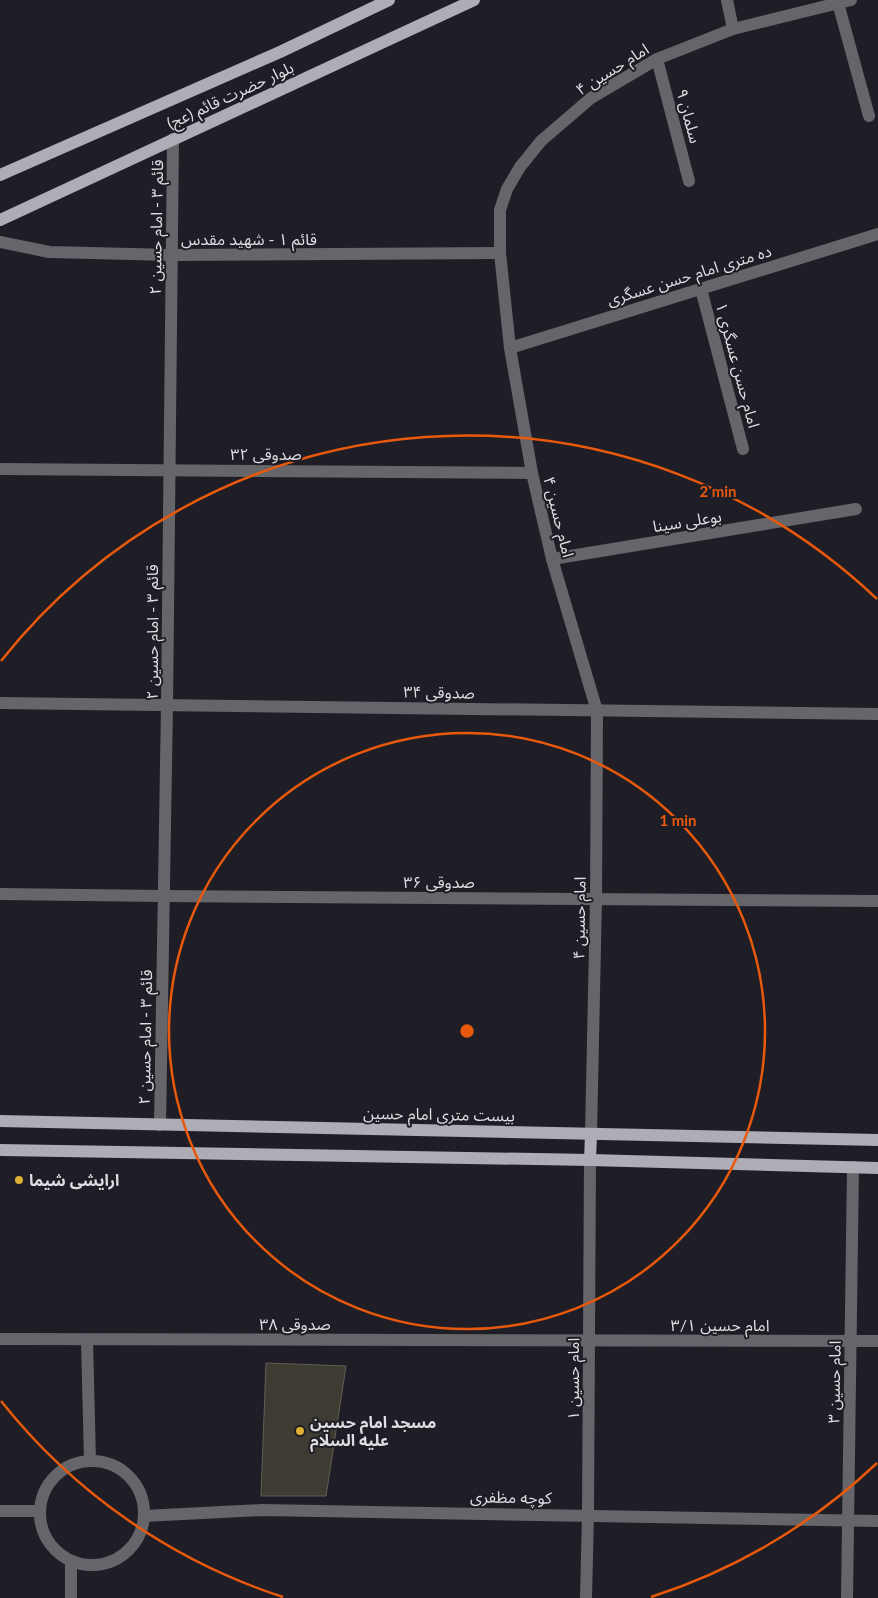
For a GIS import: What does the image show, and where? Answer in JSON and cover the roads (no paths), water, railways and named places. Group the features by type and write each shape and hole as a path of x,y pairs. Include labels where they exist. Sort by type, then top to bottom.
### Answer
{"main road":[{"name":"بلوار حضرت قائم (عج)","path":"0,175 280,52 389,0"},
{"name":"بلوار حضرت قائم (عج)","path":"0,220 474,0"},
{"name":"بیست متری امام حسین","path":"0,1121 878,1140"},
{"path":"590,1160 591,1134"},
{"path":"0,1150 590,1160 878,1168"}],"street":[{"path":"727,0 733,29"},
{"name":"امام حسین ۴","path":"591,1134 596,899 597,710 552,559 532,473 510,348 500,254 500,210 507,190 520,167 542,141 591,98 657,59 733,29 851,0"},
{"path":"838,3 869,116"},
{"name":"سلمان ۹","path":"657,59 689,181"},
{"name":"قائم ۳ - امام حسین ۲","path":"160,1125 174,139"},
{"name":"ده متری امام حسن عسگری","path":"510,348 878,234"},
{"name":"قائم ۱ - شهید مقدس","path":"0,242 48,252 172,255 500,254"},
{"name":"امام حسن عسگری ۱","path":"701,289 743,449"},
{"name":"صدوقی ۳۲","path":"0,469 532,473"},
{"name":"بوعلی سینا","path":"552,559 856,509"},
{"name":"صدوقی ۳۴","path":"0,703 878,714"},
{"name":"صدوقی ۳۶","path":"0,894 878,901"},
{"name":"امام حسین ۱","path":"586,1598 590,1160"},
{"name":"امام حسین ۳","path":"847,1598 853,1167"},
{"name":"صدوقی ۳۸","path":"0,1338 589,1342"},
{"path":"88,1340 90,1461"},
{"name":"امام حسین ۳/۱","path":"589,1342 878,1341"},
{"path":"90,1461 107,1464 123,1471 135,1483 142,1499 144,1516 140,1533 131,1548 116,1560 100,1565 82,1565 71,1561 55,1550 46,1538 41,1524 40,1511 44,1494 51,1481 62,1471 76,1464 90,1461"},
{"path":"0,1510 40,1511"},
{"name":"کوچه مظفری","path":"144,1516 262,1510 878,1521"},
{"path":"71,1561 71,1598"}],"place":[{"name":"ارایشی شیما","path":"19,1180"},
{"name":"مسجد امام حسین علیه السلام","path":"300,1431"}]}
